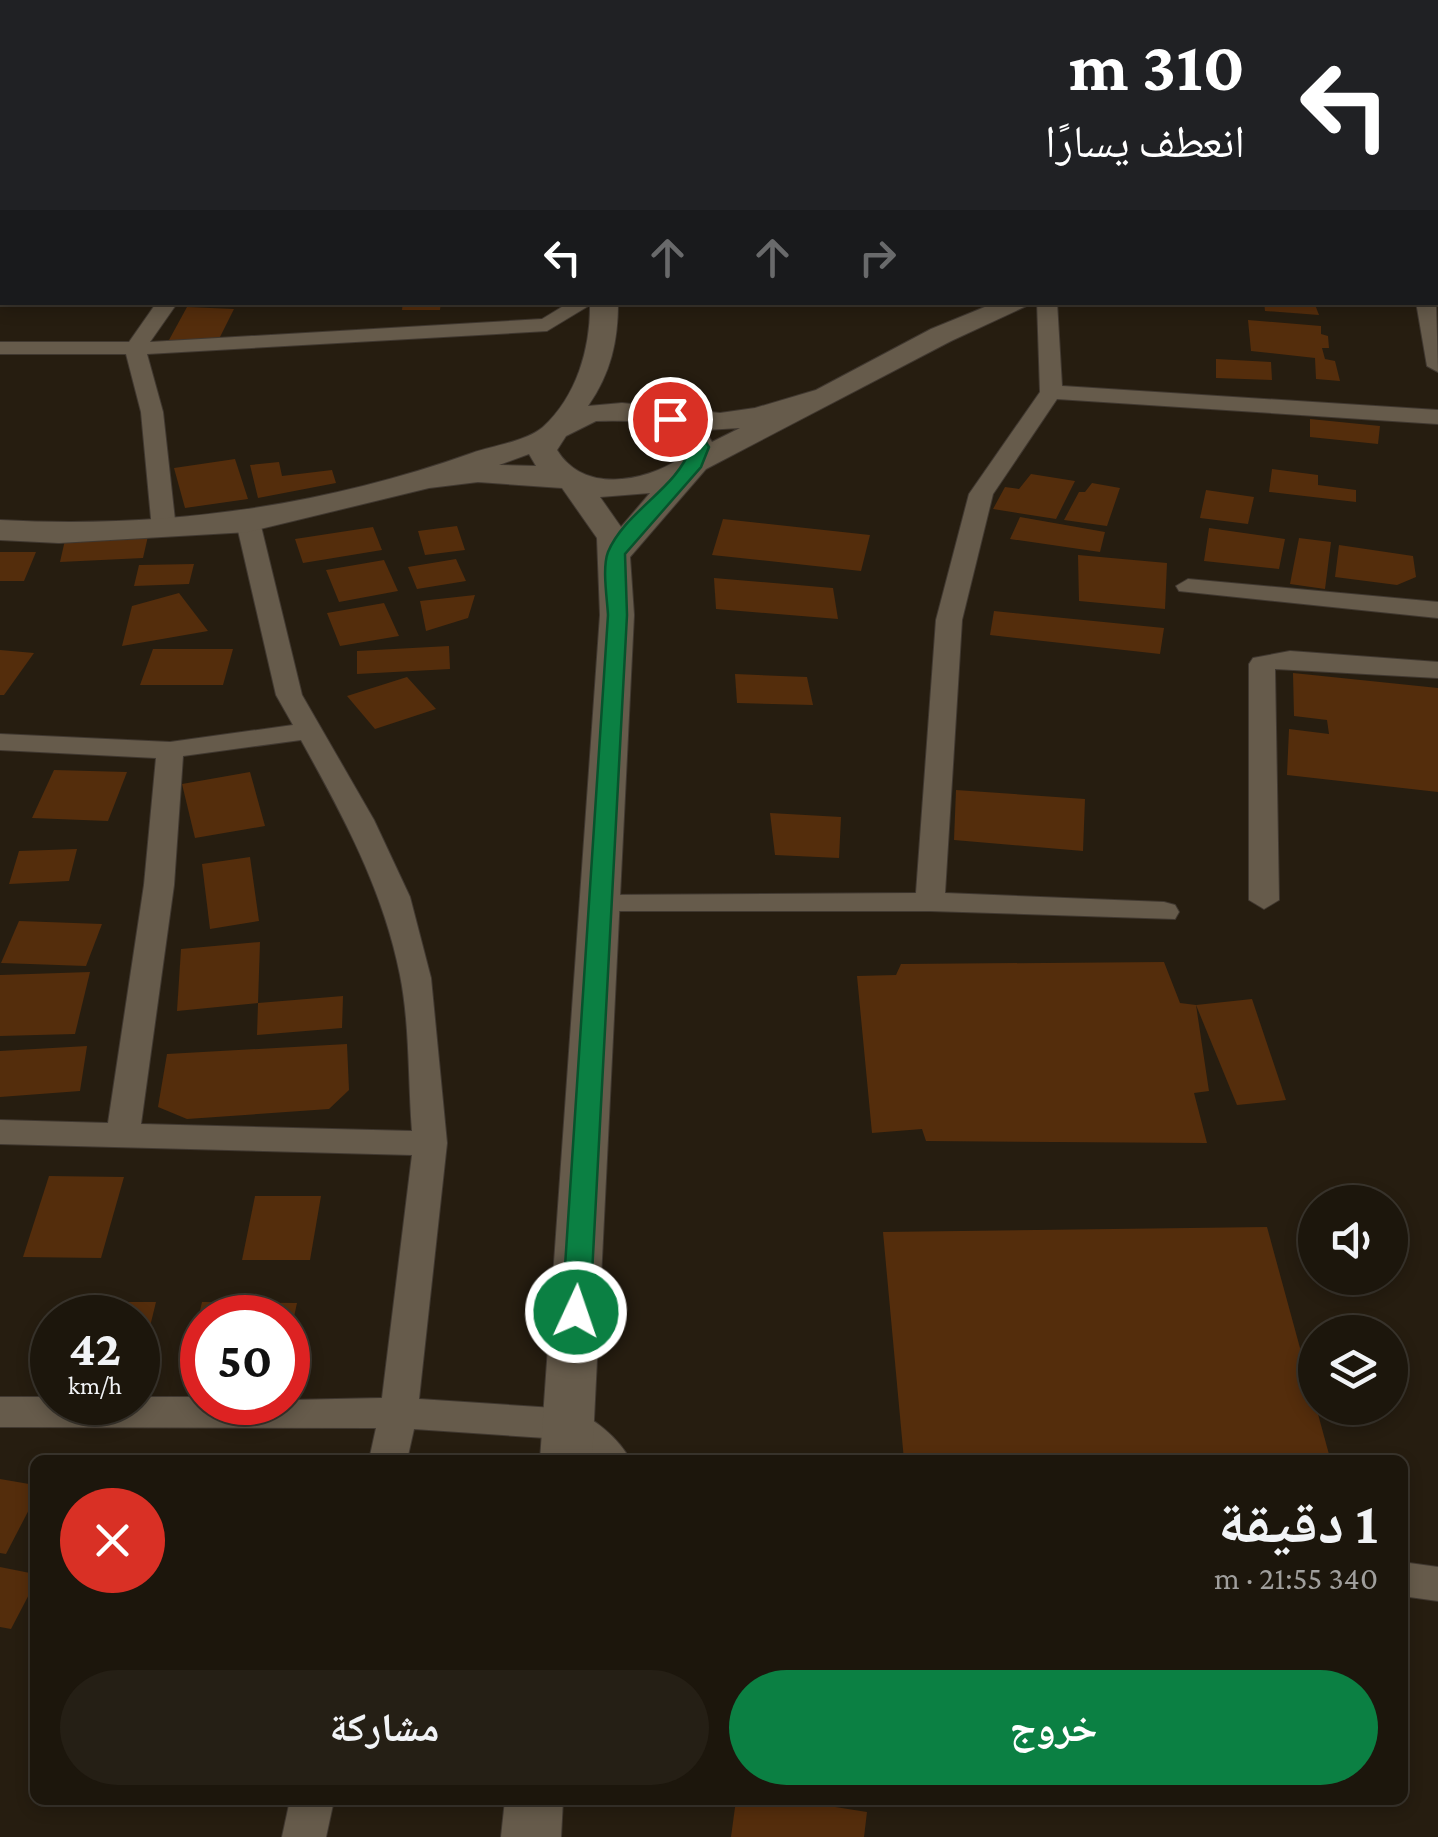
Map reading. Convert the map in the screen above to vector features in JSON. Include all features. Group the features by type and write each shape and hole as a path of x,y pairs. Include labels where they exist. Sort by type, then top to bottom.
{"main road":[{"path":"568,1442 617,615 616,554 613,538 567,478 547,464 542,450 600,362 606,339 604,305"},
{"path":"429,479 506,472 630,488 688,468 941,335 1015,305"},
{"path":"606,339 629,380 665,418 691,431 700,447 688,468 616,554"},
{"path":"0,530 59,534 248,522 429,479 617,412 722,422 826,396"},
{"path":"531,1837 534,1805"}],"street":[{"path":"135,348 166,305"},
{"path":"0,348 197,348 548,325 581,305"},
{"path":"930,902 949,620 981,494 1051,392 1047,305"},
{"path":"1427,305 1438,366"},
{"path":"135,348 152,412 164,529"},
{"path":"1051,392 1438,416"},
{"path":"248,522 290,695 360,820 396,897 416,978 430,1143 399,1412 389,1455"},
{"path":"1188,586 1438,610"},
{"path":"1264,900 1262,664 1290,659 1438,670"},
{"path":"0,742 170,750 308,731"},
{"path":"122,1138 160,885 170,750"},
{"path":"600,904 930,902 1164,912"},
{"path":"0,1132 430,1143"},
{"path":"0,1412 399,1412 568,1442 599,1455"},
{"path":"1408,1580 1438,1584"},
{"path":"304,1837 311,1805"}],"building":[{"path":"403,305 441,305 440,310 402,310"},
{"path":"1264,305 1315,305 1319,315 1265,311"},
{"path":"187,307 234,309 218,341 169,340"},
{"path":"1248,320 1321,326 1321,334 1328,336 1329,348 1322,348 1325,359 1335,361 1340,381 1316,379 1315,358 1251,351"},
{"path":"1216,359 1271,362 1272,380 1216,378"},
{"path":"1310,419 1380,426 1378,444 1310,437"},
{"path":"235,459 248,499 185,508 174,468"},
{"path":"279,462 282,476 332,470 336,483 258,498 250,465"},
{"path":"1272,469 1318,475 1318,485 1356,490 1356,502 1269,492"},
{"path":"1031,474 1075,481 1056,519 993,509 1005,487 1019,489"},
{"path":"1092,483 1120,488 1107,526 1064,520 1079,492 1085,492"},
{"path":"1206,490 1254,497 1248,524 1200,518"},
{"path":"1020,517 1105,532 1100,552 1010,539"},
{"path":"723,519 870,535 861,571 712,555"},
{"path":"457,526 465,550 425,555 418,531"},
{"path":"373,527 382,550 303,563 295,539"},
{"path":"1209,528 1285,539 1279,569 1204,561"},
{"path":"148,536 143,558 60,562 65,540"},
{"path":"1299,538 1331,542 1325,589 1290,584"},
{"path":"1339,545 1413,556 1416,577 1397,585 1335,577"},
{"path":"0,552 36,552 24,581 0,581"},
{"path":"1078,555 1167,563 1165,609 1079,601"},
{"path":"456,559 466,581 417,589 408,567"},
{"path":"384,560 398,591 339,602 326,570"},
{"path":"194,564 189,584 134,586 139,565"},
{"path":"714,578 833,588 838,619 716,609"},
{"path":"179,593 208,631 122,646 132,606"},
{"path":"475,595 468,618 426,631 420,601"},
{"path":"384,603 399,636 340,646 327,613"},
{"path":"994,611 1164,628 1160,654 990,635"},
{"path":"449,646 450,669 357,674 357,651"},
{"path":"153,649 233,649 223,685 140,685"},
{"path":"0,650 34,653 4,695 0,695"},
{"path":"1293,673 1438,688 1438,792 1287,775 1289,729 1329,734 1327,720 1294,716"},
{"path":"735,674 807,677 813,705 737,703"},
{"path":"407,677 436,709 375,729 347,696"},
{"path":"54,770 127,772 108,821 32,818"},
{"path":"250,772 265,826 195,838 182,784"},
{"path":"956,790 1085,799 1083,851 954,840"},
{"path":"770,813 841,817 839,858 775,855"},
{"path":"77,849 69,881 9,884 19,851"},
{"path":"250,857 259,921 210,929 202,864"},
{"path":"19,921 102,924 86,966 1,963"},
{"path":"260,942 258,1003 177,1011 181,949"},
{"path":"1164,962 1180,1003 1196,1005 1209,1091 1194,1093 1207,1143 926,1141 922,1129 872,1133 857,976 896,975 901,964"},
{"path":"90,972 75,1034 0,1036 0,975"},
{"path":"343,996 342,1028 257,1035 258,1003"},
{"path":"1252,999 1286,1100 1237,1105 1196,1005"},
{"path":"347,1044 349,1090 329,1109 187,1119 158,1107 167,1054"},
{"path":"87,1046 80,1091 0,1097 0,1051"},
{"path":"49,1176 124,1177 101,1258 23,1257"},
{"path":"255,1196 321,1196 310,1260 242,1260"},
{"path":"1267,1227 1298,1341 1298,1425 1321,1425 1329,1455 904,1455 883,1232"},
{"path":"0,1479 30,1484 30,1508 6,1554 0,1553"},
{"path":"0,1567 30,1573 30,1593 11,1629 0,1627"},
{"path":"735,1805 823,1805 867,1812 864,1837 731,1837"}],"route":[{"path":"576,1312 617,615 616,554 632,530 695,463 700,447 691,431 670,419"}]}
